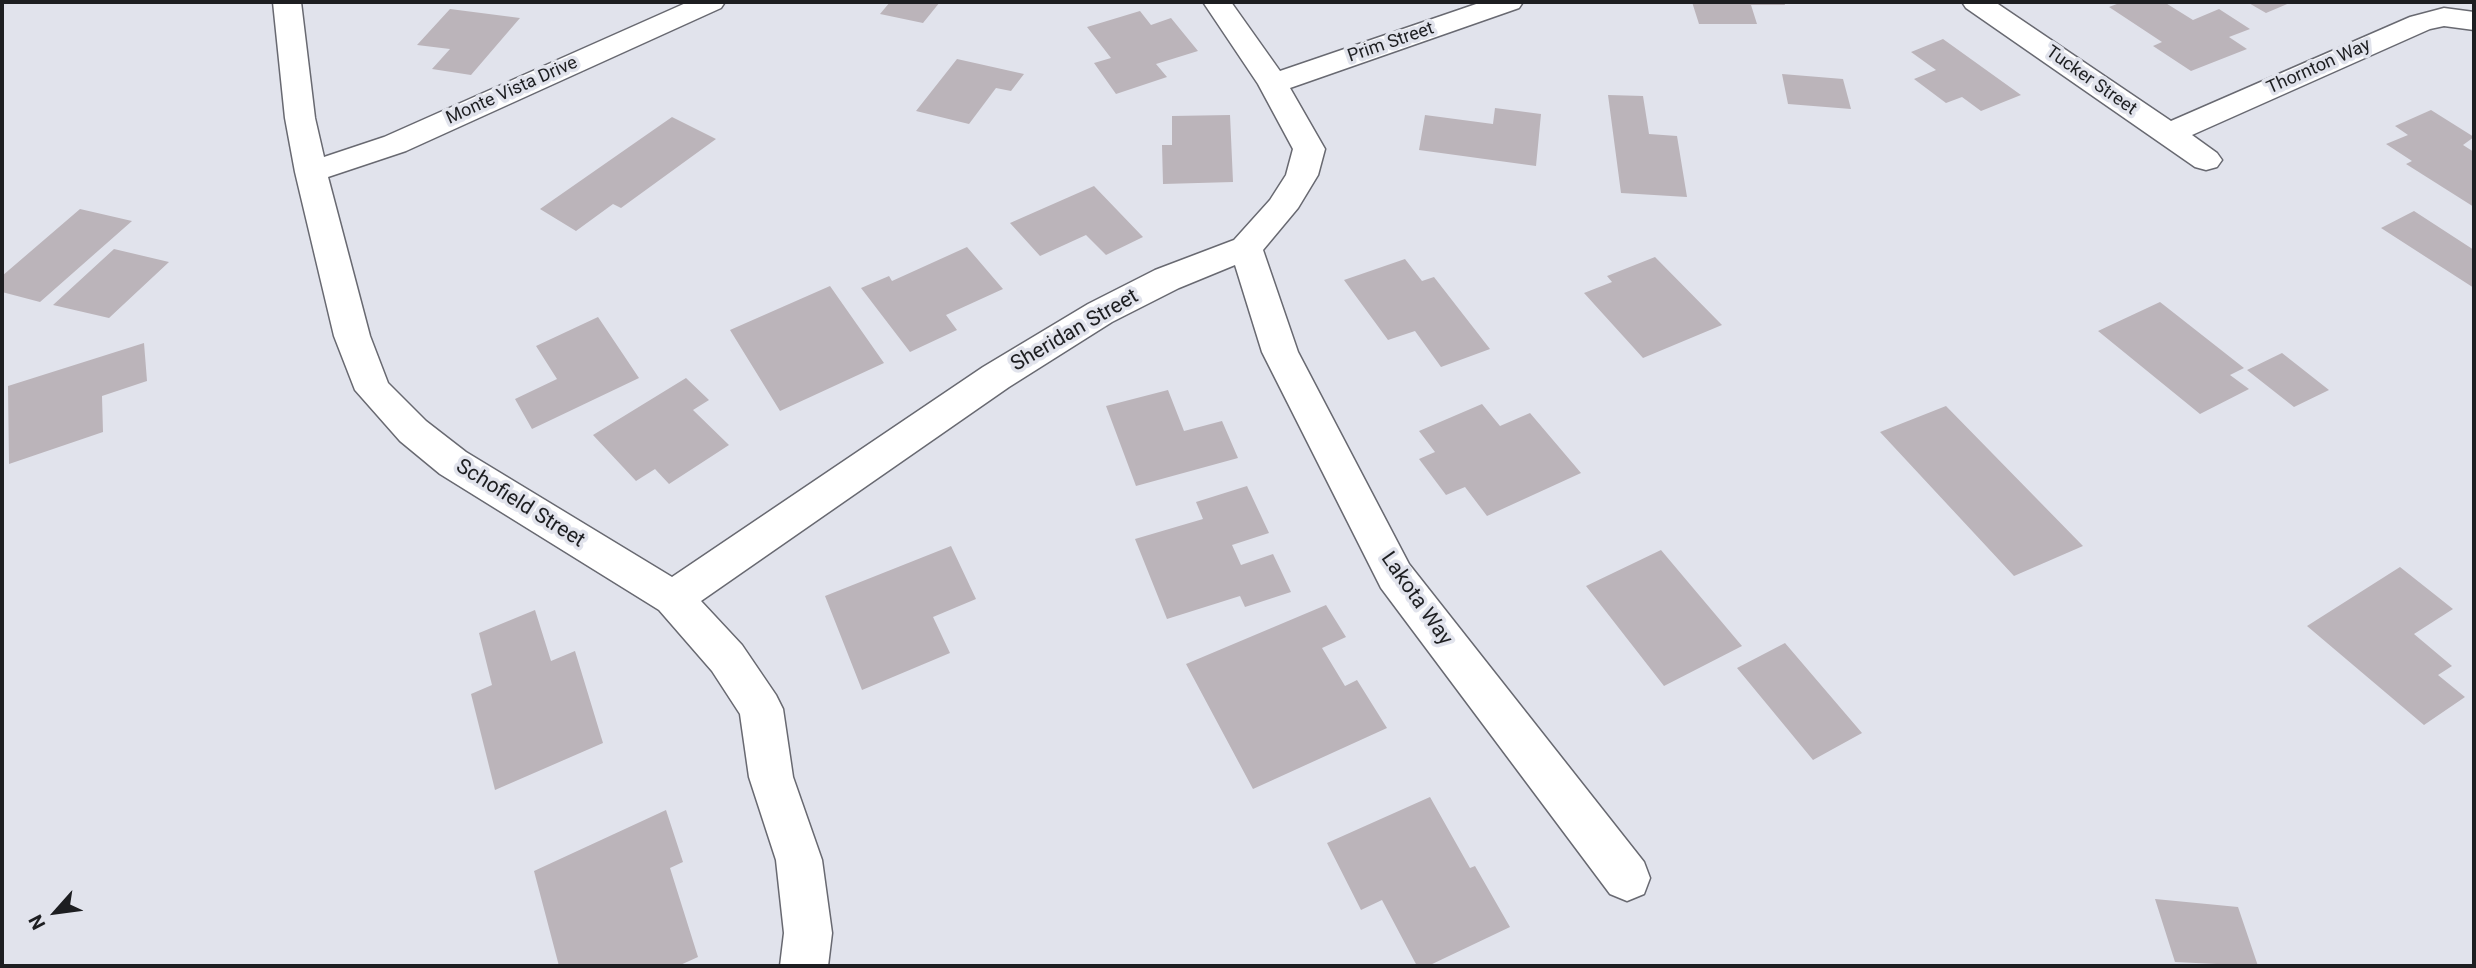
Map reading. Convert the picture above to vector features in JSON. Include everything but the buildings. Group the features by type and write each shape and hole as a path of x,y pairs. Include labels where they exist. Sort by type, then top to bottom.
{"street":[{"name":"Schofield Street","path":"287,2 300,118 311,172 352,336 373,390 413,431 453,463 673,598 727,658 761,709 771,777 799,860 808,933 804,966"},
{"name":"Monte Vista Drive","path":"311,172 395,144 711,2"},
{"name":"Sheridan Street","path":"673,598 996,377 1088,320 1167,279 1246,248 1282,208 1302,175 1309,149 1273,84 1217,2"},
{"name":"Prim Street","path":"1273,84 1509,2"},
{"name":"Tucker Street","path":"1976,2 2206,160"},
{"name":"Thornton Way","path":"2168,134 2420,23 2444,18 2474,21"},
{"name":"Lakota Way","path":"1246,248 1280,352 1395,576 1628,878"}]}
